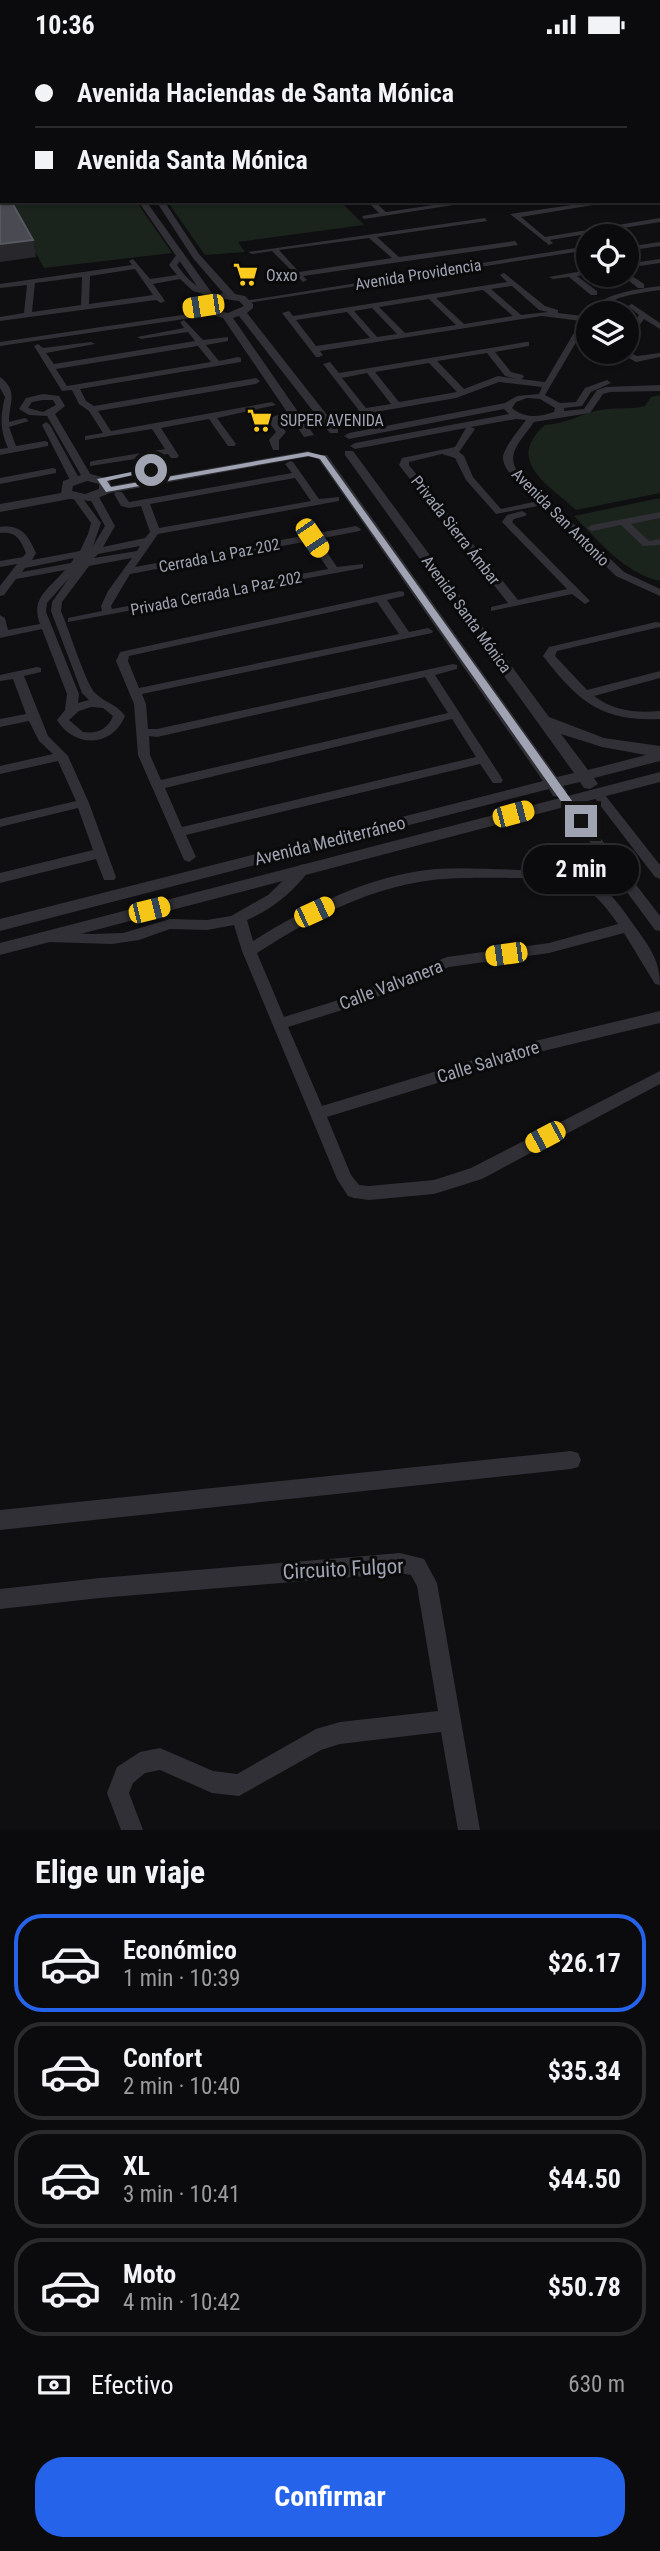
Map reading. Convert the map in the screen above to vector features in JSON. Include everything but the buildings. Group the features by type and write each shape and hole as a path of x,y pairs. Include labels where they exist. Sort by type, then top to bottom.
{"street":[{"path":"143,203 208,303"},
{"path":"161,203 196,256 231,296 247,307 334,431 351,445 516,416 531,420 547,419 558,410 583,399 588,390 606,383 660,379"},
{"path":"372,203 385,214"},
{"path":"422,203 428,208"},
{"path":"364,217 462,203"},
{"path":"555,248 512,213 601,203 611,210"},
{"path":"622,217 631,224"},
{"path":"252,252 485,220"},
{"path":"638,224 656,224"},
{"path":"544,239 576,234"},
{"path":"370,235 398,260"},
{"path":"639,241 660,238"},
{"path":"298,274 515,243"},
{"path":"639,247 660,244"},
{"path":"274,249 306,284"},
{"name":"Avenida Providencia","path":"247,307 576,251"},
{"path":"180,256 173,265 189,287 226,316 292,413 304,439 300,448 308,454"},
{"name":"Avenida Providencia","path":"436,274 576,256"},
{"path":"425,257 436,274"},
{"path":"414,258 436,274"},
{"path":"639,264 660,261"},
{"path":"0,286 86,275 135,264 160,299 0,319"},
{"path":"553,277 576,273"},
{"path":"570,274 594,293"},
{"path":"85,307 86,275"},
{"path":"147,280 180,275"},
{"path":"504,275 542,308 576,314"},
{"path":"28,315 31,282"},
{"path":"514,283 288,316 361,409 369,411 463,393 498,379 548,383"},
{"path":"485,288 519,317"},
{"path":"608,301 660,288"},
{"path":"0,344 208,303 231,296"},
{"path":"430,296 462,326"},
{"path":"0,336 208,303"},
{"path":"373,305 403,335"},
{"path":"226,316 247,307"},
{"path":"348,309 375,339"},
{"path":"639,311 660,327"},
{"path":"520,353 542,314"},
{"path":"314,349 542,314 576,315"},
{"path":"639,320 643,314"},
{"path":"151,351 138,333 187,325 217,363"},
{"path":"336,376 489,350 531,336"},
{"path":"541,397 576,336"},
{"path":"51,367 225,339"},
{"path":"100,359 89,340 40,348 62,388 78,395 92,409 108,434"},
{"path":"489,350 510,375 548,383"},
{"path":"639,358 660,355"},
{"path":"1,422 46,413 59,402 78,395 238,360"},
{"path":"431,360 463,393"},
{"path":"498,379 513,362"},
{"path":"370,371 397,406"},
{"path":"0,380 4,398 1,422 13,449"},
{"path":"88,438 211,416 242,397 256,381"},
{"path":"646,382 657,389"},
{"path":"0,498 75,487 100,489 308,454 336,457 351,445 508,405 516,399 541,397 558,410 587,411 600,392 609,389 657,389"},
{"path":"25,416 23,405 29,400 43,397 59,402"},
{"path":"92,409 242,397 272,405"},
{"path":"583,399 595,401"},
{"path":"508,405 508,409 516,416"},
{"path":"46,413 75,487 96,523 85,557 57,602 55,611 88,693 119,716 116,726"},
{"path":"276,447 274,440 281,432 271,419 292,413"},
{"path":"211,416 231,444"},
{"name":"Avenida San Antonio","path":"531,420 508,453 507,461 548,505 620,574 660,593"},
{"path":"93,464 172,453 155,426"},
{"path":"451,452 458,449 470,429"},
{"path":"0,508 75,487 100,489 334,431"},
{"path":"0,452 46,444"},
{"name":"Avenida Santa Mónica","path":"351,445 456,598 597,793"},
{"path":"451,452 459,456 469,478 496,511 503,513 548,505"},
{"name":"Privada Sierra Ámbar","path":"451,452 411,457 404,460 404,465 515,604"},
{"name":"Avenida Santa Mónica","path":"323,457 565,800"},
{"path":"290,464 317,503"},
{"path":"234,473 242,484"},
{"path":"0,481 48,475"},
{"path":"119,494 126,505 297,475"},
{"path":"178,483 185,495"},
{"path":"100,489 110,526 96,550 73,565 41,603 40,613 73,694 67,720 74,734 92,737 116,726 142,726 157,733 453,667"},
{"name":"Cerrada La Paz 202","path":"96,550 336,499"},
{"name":"Cerrada La Paz 202","path":"108,613 108,600 151,537 144,502"},
{"path":"548,505 510,517 507,522 585,601"},
{"path":"592,527 660,515"},
{"path":"623,521 647,544 660,542"},
{"path":"0,593 16,576 31,553 21,531 1,526"},
{"name":"Cerrada La Paz 202","path":"126,572 356,529"},
{"path":"312,538 334,570"},
{"name":"Cerrada La Paz 202","path":"0,564 140,553"},
{"path":"16,576 73,565"},
{"name":"Privada Cerrada La Paz 202","path":"72,620 359,566"},
{"name":"Privada Sierra Ámbar","path":"495,609 575,590"},
{"path":"189,857 144,755 138,698 122,661 124,654 400,594"},
{"path":"380,598 407,636"},
{"path":"428,604 456,598"},
{"path":"0,618 2,634 38,627"},
{"path":"656,625 549,652 549,656 583,695 597,705 631,716 660,715"},
{"path":"0,723 38,727 67,720 78,706 106,705 428,631"},
{"path":"0,678 37,670"},
{"path":"428,673 497,780"},
{"path":"17,674 38,727 62,756 83,803 109,877"},
{"path":"583,695 660,674"},
{"path":"159,785 455,715"},
{"path":"542,719 601,744 660,751"},
{"path":"0,770 62,756"},
{"name":"Avenida Mediterráneo","path":"0,925 660,756"},
{"path":"179,832 484,759"},
{"name":"Avenida Mediterráneo","path":"0,949 660,777"},
{"path":"597,793 660,874"},
{"path":"565,800 660,926"},
{"path":"0,823 83,803"},
{"path":"0,878 100,853"},
{"name":"Avenida Mediterráneo","path":"46,937 90,941 122,939 175,923 210,925 239,917 268,903 285,890 303,869"},
{"path":"249,951 314,912 360,891 400,880 433,874 468,873 566,878 587,884 604,899 627,927 660,980"},
{"path":"239,917 249,951 317,1114 345,1179 354,1191 369,1193 434,1187 476,1174 660,1077"},
{"name":"Calle Valvanera","path":"280,1024 350,1002 447,962 549,948 627,927"},
{"name":"Calle Salvatore","path":"317,1114 535,1047 660,1017"},
{"path":"0,1520 570,1460"},
{"name":"Circuito Fulgor","path":"0,1599 400,1563 417,1566 427,1583 469,1830"},
{"path":"132,1830 118,1793 125,1775 140,1763 160,1759 212,1782 239,1785 316,1740 340,1733 452,1720"}],"shaded area":[{"path":"8,203 137,203 172,253 44,268"},
{"path":"168,203 342,203 364,225 238,242 245,252 205,255"},
{"path":"660,395 660,493 576,510 535,472 529,450 533,438 545,425 599,410 645,406 651,397"},
{"path":"660,498 660,581 624,564 574,516"}],"place":[{"name":"Oxxo","path":"246,275"},
{"name":"SUPER AVENIDA","path":"260,420"}],"route":[{"path":"151,470 101,479 106,482 106,490 308,454 323,457 581,821"}]}
